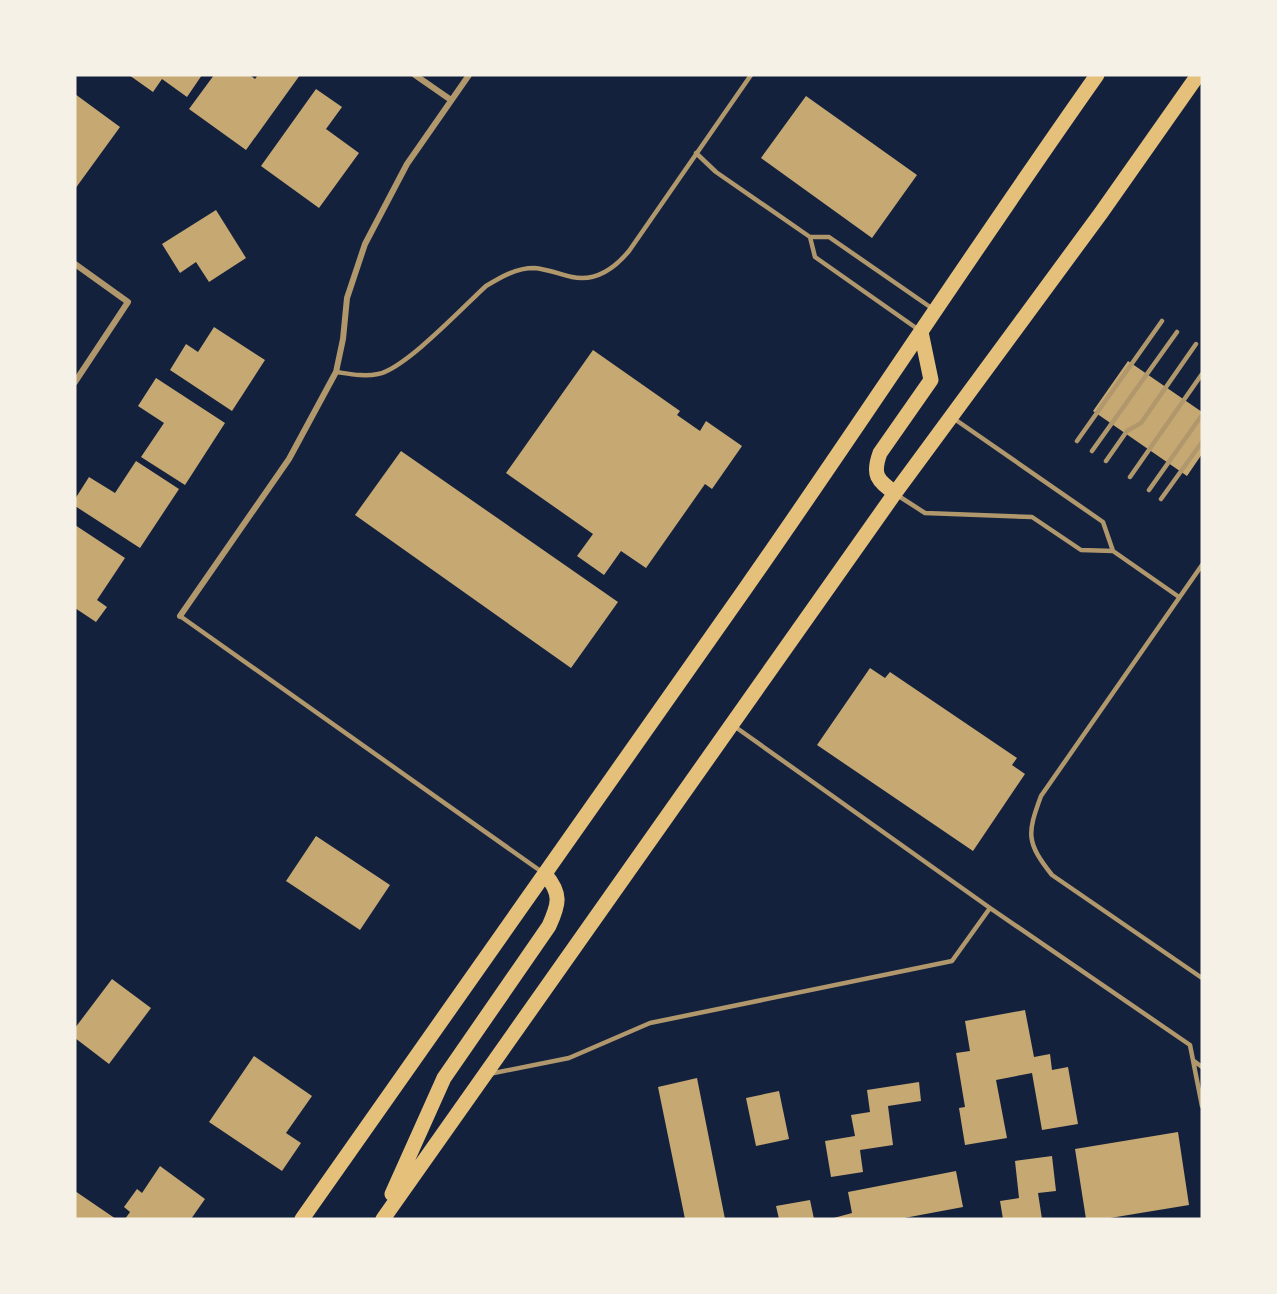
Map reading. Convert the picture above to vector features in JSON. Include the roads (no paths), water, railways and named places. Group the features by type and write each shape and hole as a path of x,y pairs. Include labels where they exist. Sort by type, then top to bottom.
{"main road":[{"path":"302,1219 752,580 1022,181 1097,75"},
{"path":"382,1219 895,493 1101,213 1198,75"},
{"path":"895,493 881,483 876,473 877,461 880,453 932,380 921,332"},
{"path":"382,1219 444,1078 549,926 556,912 558,898 545,874"}],"street":[{"path":"415,75 451,100"},
{"path":"180,616 289,459 336,372 343,339 347,298 365,244 406,164 470,75"},
{"path":"75,264 128,302 75,382"}],"lane":[{"path":"336,372 360,375 379,374 398,366 486,286 517,270 534,268 573,277 592,278 611,268 629,251 751,75"},
{"path":"696,153 716,172 810,237 829,237 935,310"},
{"path":"810,237 815,257 921,332"},
{"path":"1077,441 1162,321"},
{"path":"1092,451 1177,332"},
{"path":"1106,461 1127,431 1141,423 1196,345"},
{"path":"1130,477 1202,374"},
{"path":"1149,490 1202,415"},
{"path":"951,417 1103,522 1113,551"},
{"path":"1161,499 1202,442"},
{"path":"895,493 925,513 1032,517 1081,550 1113,551 1179,597"},
{"path":"1202,565 1041,796 1030,826 1035,853 1052,875 1202,978"},
{"path":"180,616 545,874"},
{"path":"732,724 990,908 1190,1045 1202,1106"},
{"path":"485,1074 569,1058 650,1023 952,961 990,908"},
{"path":"1194,1061 1202,1067"}]}
